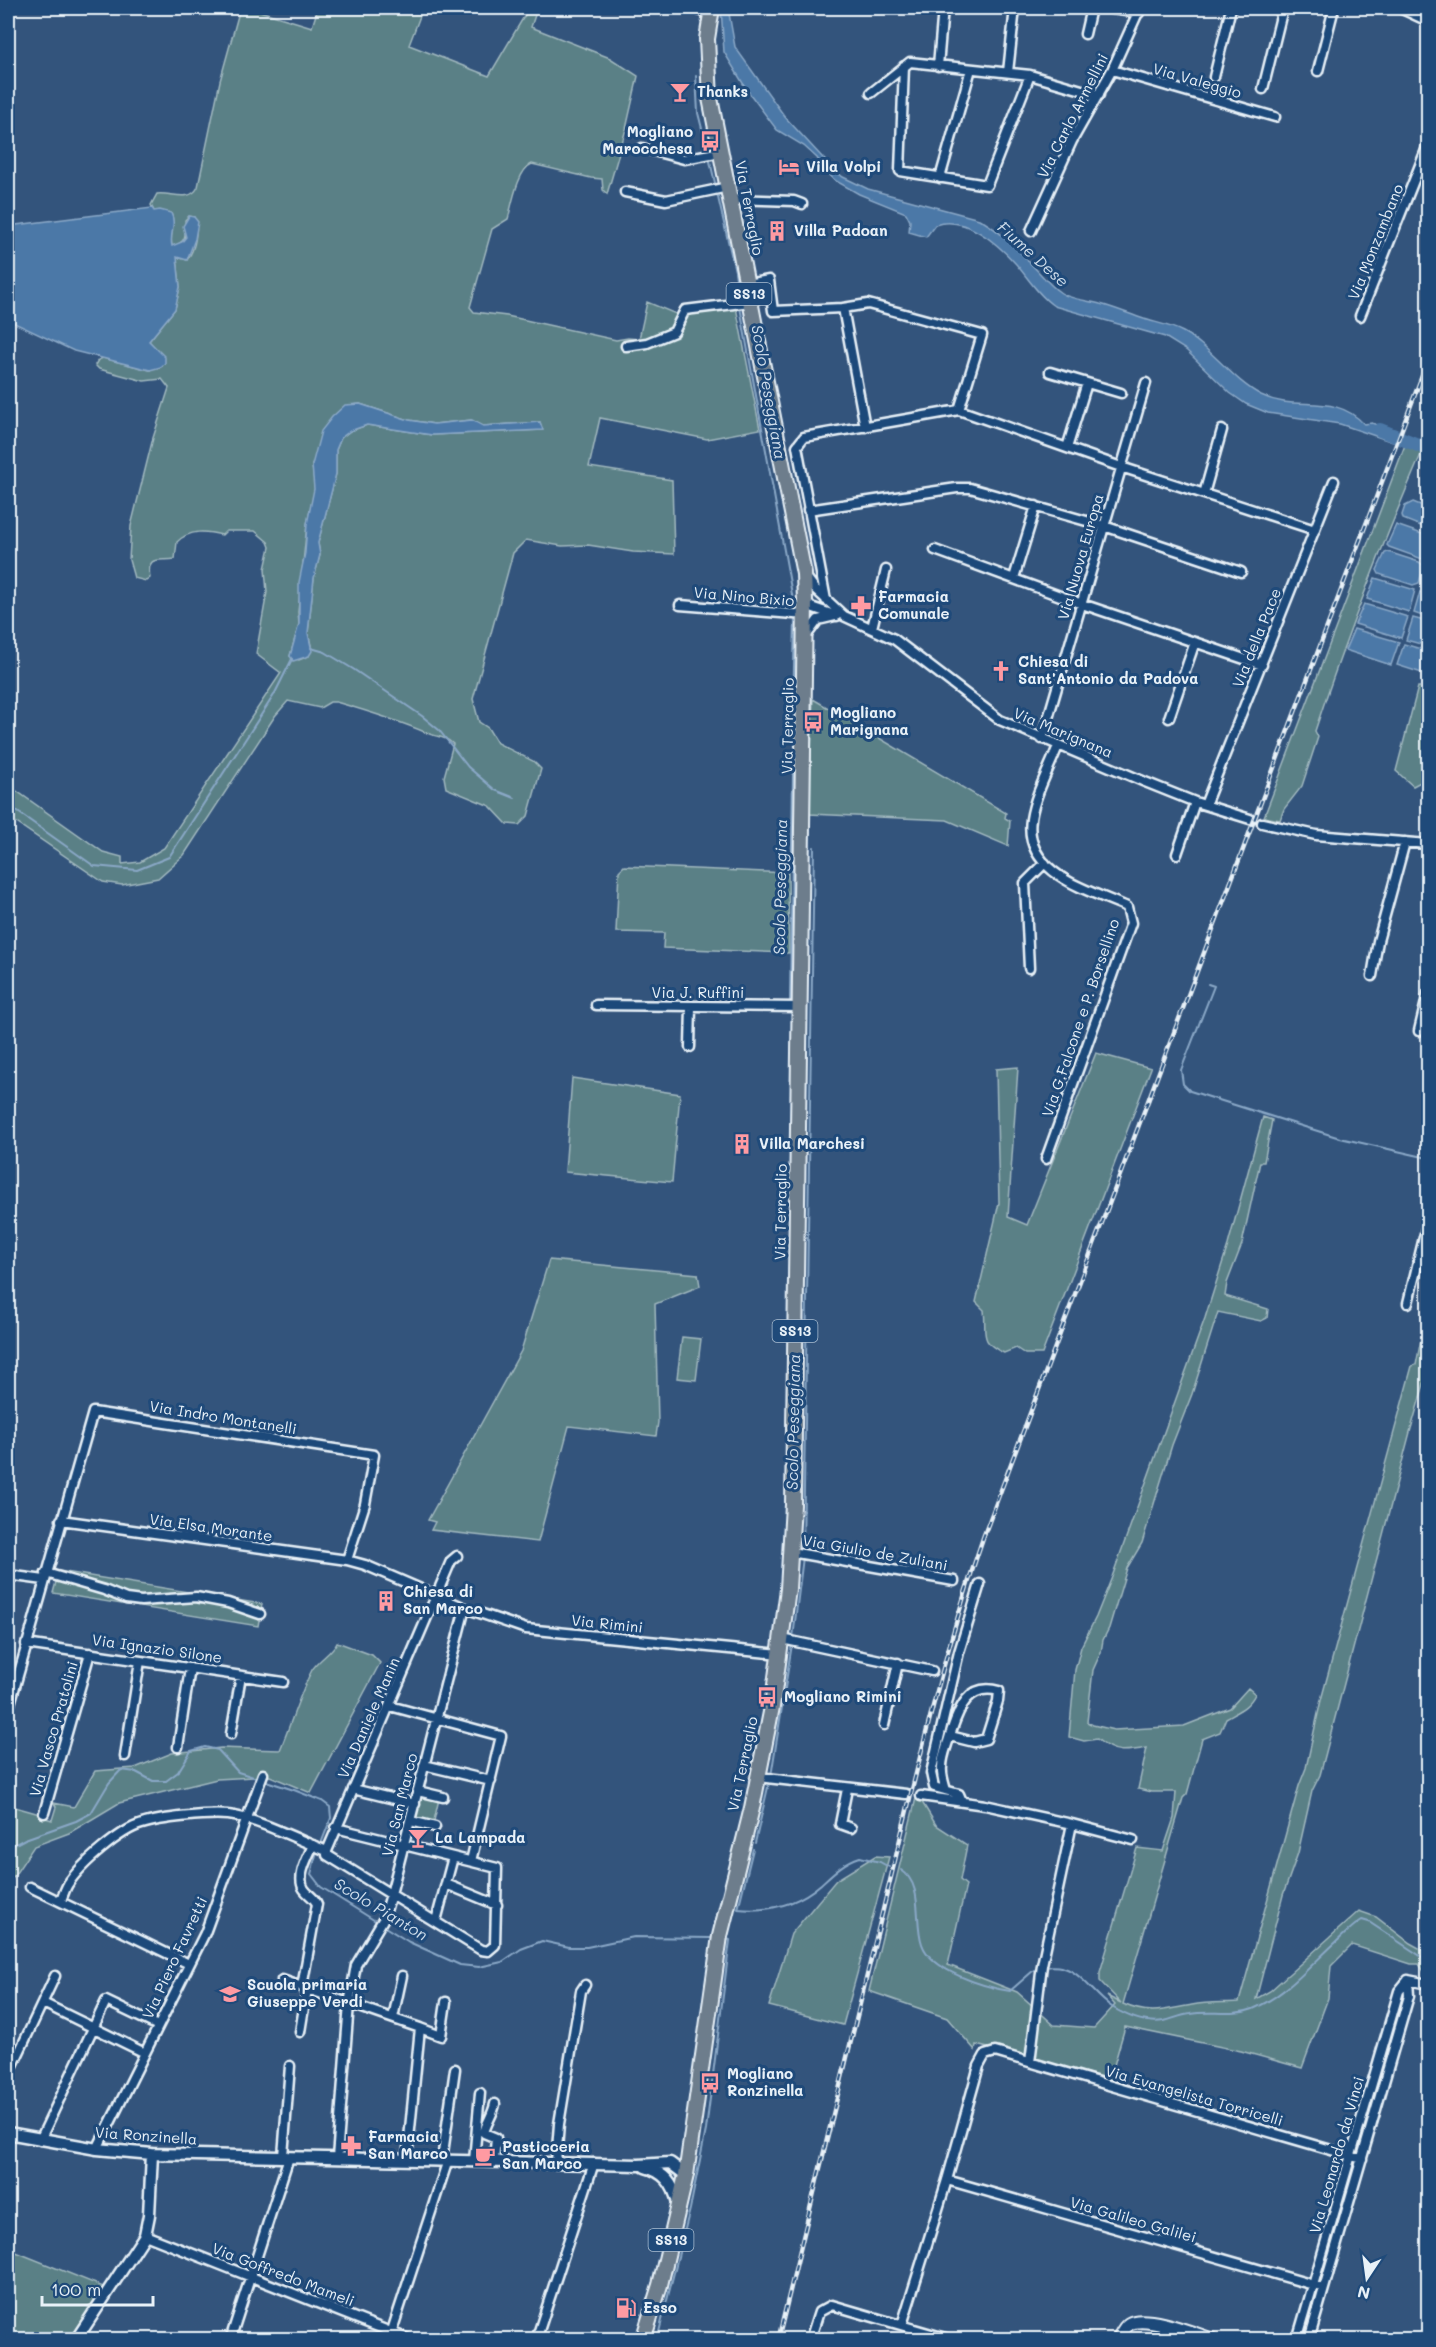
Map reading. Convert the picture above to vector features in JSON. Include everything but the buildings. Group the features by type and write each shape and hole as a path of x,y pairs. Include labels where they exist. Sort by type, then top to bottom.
{"main road":[{"name":"Via Terraglio","path":"643,2340 680,2209 720,1936 762,1778 780,1654 785,1639 798,1553 800,1006 806,636 800,612 804,574 743,302 751,283 712,154 706,9"},
{"path":"1118,2340 1129,2324 1138,2321 1158,2323 1213,2340"}],"street":[{"path":"938,66 944,8"},
{"path":"1008,72 1015,8"},
{"name":"Via Carlo Armellini","path":"1085,34 1091,8"},
{"name":"Via Carlo Armellini","path":"1031,231 1072,141 1112,70 1140,10 1106,8"},
{"path":"1214,78 1232,8"},
{"path":"1263,89 1283,8"},
{"path":"1318,71 1334,8"},
{"path":"1400,8 1413,10 1428,21"},
{"path":"871,93 910,62 1030,75 1099,94"},
{"path":"904,66 900,171 987,185 1030,75"},
{"path":"940,178 971,69"},
{"name":"Via Valeggio","path":"1112,70 1275,117"},
{"name":"Via Monzambano","path":"1360,316 1428,145"},
{"path":"642,148 684,159 712,154"},
{"path":"625,192 666,200 723,191 802,204"},
{"path":"751,283 769,280 773,311 843,308 868,304 982,334 959,410"},
{"path":"626,346 647,343 674,332 685,310 743,302"},
{"path":"843,308 865,427"},
{"path":"1050,372 1121,393"},
{"path":"1067,448 1087,383"},
{"name":"Via Nuova Europa","path":"1042,740 1146,383"},
{"path":"800,612 813,597 826,600 797,446 804,436 959,410 1121,467 1315,530"},
{"path":"1204,494 1222,430"},
{"name":"Via della Pace","path":"1207,801 1334,482"},
{"path":"808,510 957,488 985,491 1104,526 1241,572"},
{"path":"1014,578 1036,506"},
{"path":"935,550 1262,664"},
{"path":"872,628 886,570"},
{"name":"Via Marignana","path":"804,574 840,616"},
{"name":"Via Nino Bixio","path":"680,605 800,612"},
{"name":"Via Marignana","path":"800,612 811,606 872,628 894,639 1000,720 1042,740 1195,802 1207,801 1250,819"},
{"path":"806,636 818,620 840,616"},
{"path":"1169,718 1195,642"},
{"name":"Via G.Falcone e P. Borsellino","path":"1046,1159 1131,923 1127,907 1077,886 1049,869 1035,848 1030,832 1031,817 1058,746"},
{"path":"1177,854 1195,802"},
{"path":"1262,823 1316,835 1428,844"},
{"path":"1372,976 1378,941 1405,842"},
{"path":"1029,968 1025,882 1045,863"},
{"path":"1419,1031 1428,993"},
{"name":"Via J. Ruffini","path":"596,1005 800,1006"},
{"path":"690,1047 691,1007"},
{"path":"1408,1303 1428,1221"},
{"name":"Via Indro Montanelli","path":"62,1520 93,1412 374,1455 365,1504 346,1560"},
{"path":"8,1711 62,1520"},
{"name":"Via Elsa Morante","path":"62,1520 357,1563"},
{"name":"Via Giulio de Zuliani","path":"798,1553 954,1581"},
{"path":"436,1596 451,1561 457,1556"},
{"name":"Via Rimini","path":"357,1563 465,1608 526,1629 780,1654"},
{"path":"8,1575 45,1577 104,1590 141,1602 196,1596 228,1603 260,1614"},
{"path":"962,1801 959,1794 934,1787 931,1773 959,1652 980,1584"},
{"name":"Via Daniele Manin","path":"320,1848 336,1828 436,1596"},
{"name":"Via San Marco","path":"337,2157 349,2004 356,1965 384,1918 405,1846 465,1608"},
{"path":"785,1639 932,1671"},
{"name":"Via Ignazio Silone","path":"26,1644 284,1682"},
{"name":"Via Vasco Pratolini","path":"44,1813 90,1653"},
{"path":"125,1756 140,1660"},
{"path":"884,1725 898,1663"},
{"path":"178,1747 190,1668"},
{"path":"231,1734 241,1676"},
{"path":"946,1790 941,1769 943,1754 960,1707 967,1698 975,1693 993,1689 999,1691 986,1739 974,1742 950,1736"},
{"path":"390,1706 501,1736 471,1861"},
{"path":"424,1765 490,1781"},
{"name":"Via Piero Favretti","path":"97,2149 205,1933 263,1774"},
{"path":"762,1778 906,1794"},
{"path":"847,1788 840,1824 851,1828"},
{"path":"353,1789 415,1804"},
{"path":"418,1791 442,1797"},
{"path":"921,1796 962,1801 1072,1824 1133,1840"},
{"path":"61,1901 68,1884 81,1868 120,1836 141,1824 228,1815 320,1848 327,1855 481,1950 488,1951 495,1945 497,1868 336,1828"},
{"path":"411,1821 435,1827"},
{"path":"1030,2062 1042,1967 1072,1824"},
{"path":"300,2032 304,1988 317,1904 302,1886 300,1879 320,1848"},
{"path":"436,1921 453,1857"},
{"path":"446,1884 497,1905"},
{"path":"30,1887 189,1964"},
{"path":"8,2076 55,1976"},
{"path":"393,2019 402,1976"},
{"path":"282,1980 441,2036 446,2002"},
{"path":"1309,2340 1409,1996 1408,1980 1428,1984"},
{"name":"Via Leonardo da Vinci","path":"1297,2340 1399,1991 1408,1980"},
{"path":"556,2162 562,2102 585,1985"},
{"path":"40,2140 106,2001 158,2026"},
{"path":"43,2003 145,2053"},
{"path":"407,2159 420,2028"},
{"name":"Via Evangelista Torricelli","path":"947,2180 979,2066 985,2055 995,2052 1362,2159"},
{"path":"230,2340 286,2156 290,2066"},
{"path":"391,2336 445,2160 455,2069"},
{"path":"474,2161 480,2093"},
{"path":"494,2161 496,2138 484,2133 493,2115 495,2104"},
{"name":"Via Ronzinella","path":"8,2133 97,2149 152,2154 639,2165 670,2163"},
{"path":"670,2163 678,2160 684,2154 692,2139"},
{"path":"76,2340 145,2235 149,2215 152,2154"},
{"path":"536,2340 594,2163"},
{"path":"670,2163 686,2175"},
{"name":"Via Ronzinella","path":"639,2165 656,2170 667,2178"},
{"path":"680,2209 675,2192 667,2178 686,2175"},
{"path":"902,2325 947,2180"},
{"name":"Via Galileo Galilei","path":"947,2180 1324,2288"},
{"name":"Via Goffredo Mameli","path":"145,2235 391,2336 411,2340"},
{"path":"810,2340 819,2312 832,2305 952,2340"}],"green space":[{"path":"243,8 250,8 312,27 318,8 423,8 409,45 489,76 529,8 536,12 531,27 610,58 638,76 626,129 607,194 603,190 602,179 532,164 527,167 516,188 508,219 492,229 470,307 474,312 507,316 616,340 639,339 647,302 683,317 734,297 760,429 707,439 600,418 589,467 672,480 674,554 633,552 588,545 562,546 526,540 513,553 473,699 479,722 488,728 497,743 533,761 541,769 528,816 519,825 507,824 490,806 446,788 444,777 453,744 447,739 336,702 330,702 320,708 288,701 275,716 184,855 158,878 122,885 103,882 8,817 8,785 103,852 122,857 122,864 140,862 164,848 281,673 256,654 267,592 265,569 270,547 268,542 255,531 226,531 222,535 204,532 187,535 177,542 175,559 152,562 149,570 150,578 146,581 134,578 129,560 131,526 153,438 169,388 162,379 144,381 99,369 95,365 103,358 150,370 157,350 149,341 175,309 180,287 177,257 187,260 192,250 196,234 194,217 189,216 185,220 186,230 183,240 172,246 171,213 154,211 151,205 157,194 185,196 195,192 198,187 220,81 239,12","holes":["360,404 409,420 434,424 471,420 483,426 540,422 542,430 432,435 367,425 350,431 341,438 336,450 336,474 318,543 320,555 314,578 308,633 311,645 309,656 299,660 290,656 299,624 298,612 307,524 315,489 312,465 353,405"]},
{"path":"1405,445 1422,452 1339,660 1315,731 1318,737 1302,786 1284,809 1280,820 1264,817"},
{"path":"1418,687 1428,687 1428,778 1413,786 1396,771"},
{"path":"813,699 1006,813 1005,818 1010,821 1008,846 947,820 809,814"},
{"path":"624,866 788,873 789,953 663,948 664,933 616,932 619,871"},
{"path":"1096,1053 1151,1068 1042,1354 1025,1354 1016,1348 1004,1353 990,1345 987,1340 984,1310 976,1302 999,1203 996,1069 1018,1067 1008,1217 1027,1225"},
{"path":"572,1078 680,1094 672,1182 565,1172"},
{"path":"1263,1117 1272,1120 1264,1162 1260,1162 1242,1244 1227,1283 1225,1296 1268,1309 1267,1318 1261,1321 1218,1312 1192,1394 1172,1445 1142,1543 1127,1568 1101,1652 1093,1670 1087,1722 1114,1730 1184,1726 1230,1708 1248,1688 1255,1694 1239,1711 1226,1718 1220,1732 1202,1739 1123,2004 1141,2010 1157,2011 1203,2003 1239,2002 1306,1768 1321,1700 1412,1366 1416,1365 1428,1304 1428,1370 1320,1775 1312,1791 1298,1853 1283,1895 1256,1999 1270,1991 1359,1911 1376,1917 1410,1943 1428,1953 1428,1977 1419,1964 1411,1964 1352,1945 1331,1966 1328,1998 1302,2068 1241,2051 1125,2027 1110,2079 976,2045 975,2050 947,2018 869,1991 917,1794 936,1825 967,1845 960,1880 966,1885 948,1965 1017,1992 1054,2025 1094,2028 1115,2005 1107,1996 1121,2003 1100,1981 1100,1972 1137,1848 1163,1851 1174,1818 1176,1792 1151,1792 1138,1789 1147,1748 1120,1751 1097,1739 1084,1741 1069,1737 1075,1670 1081,1647 1112,1577 1205,1318 1228,1245"},
{"path":"549,1260 698,1274 700,1286 655,1304 658,1422 656,1436 569,1426 538,1542 431,1530 435,1522 428,1520 521,1351"},
{"path":"682,1337 701,1339 696,1380 677,1378"},
{"path":"59,1571 262,1604 258,1626 53,1593"},
{"path":"337,1642 372,1655 380,1663 311,1793 270,1776 217,1779 119,1803 69,1833 34,1846 8,1885 8,1805 52,1820 56,1807 54,1803 74,1807 95,1771 135,1768 172,1753 221,1748 280,1750 312,1670"},
{"path":"420,1794 439,1799 433,1825 414,1820"},
{"path":"875,1856 889,1857 843,2025 769,2006 791,1934 836,1880"},
{"path":"16,2252 106,2288 73,2339 8,2340 8,2264"}],"water":[{"path":"721,8 728,8 735,47 785,117 843,177 868,189 979,219 1007,239 1049,283 1065,295 1178,330 1203,346 1240,381 1261,395 1274,400 1340,408 1364,424 1372,423 1396,432 1393,442 1340,424 1268,413 1246,404 1230,393 1186,350 1165,337 1054,306 1000,248 969,227 946,223 935,225 926,237 909,232 910,221 906,213 859,194 836,181 804,146 777,130 747,90 724,52"},
{"path":"152,208 154,211 171,213 173,217 172,246 182,242 186,237 183,226 189,216 194,217 198,222 195,239 187,260 177,257 180,287 175,309 149,341 165,357 165,363 161,367 150,370 74,351 8,320 8,226"},
{"path":"360,404 409,420 434,424 472,420 483,426 540,422 543,430 432,435 367,425 350,431 341,438 336,450 336,474 318,543 320,555 314,578 308,633 312,651 309,656 293,661 290,656 299,624 299,582 314,489 312,465 321,431 332,417 345,405"},
{"path":"1413,502 1428,508 1428,529 1403,519 1405,506"},
{"path":"1396,525 1428,536 1428,557 1425,560 1387,545"},
{"path":"1385,553 1419,562 1424,566 1419,583 1413,585 1379,574 1377,570"},
{"path":"1375,578 1415,590 1409,612 1367,599"},
{"path":"1420,592 1428,594 1428,618 1414,613"},
{"path":"1364,604 1408,617 1401,638 1355,624"},
{"path":"1413,618 1428,622 1428,646 1406,640"},
{"path":"1354,629 1399,642 1391,665 1345,650"},
{"path":"1404,644 1428,651 1428,675 1397,665"}],"waterway":[{"name":"Scolo Peseggiana","path":"696,76 698,113 708,152"},
{"name":"Scolo Peseggiana","path":"709,157 716,187"},
{"name":"Scolo Peseggiana","path":"717,193 735,271 739,302"},
{"name":"Scolo Peseggiana","path":"740,307 795,611"},
{"name":"Fiume Dese","path":"1380,430 1428,449"},
{"name":"Scolo Peseggiana","path":"793,716 795,617"},
{"path":"311,648 325,652 353,669 422,716 439,730 468,767 495,790 515,798"},
{"path":"8,805 94,866 137,870 169,857 274,695 292,659"},
{"name":"Scolo Peseggiana","path":"790,1001 793,773"},
{"name":"Scolo Peseggiana","path":"803,1552 814,847"},
{"path":"1208,984 1214,986 1181,1070 1183,1084 1190,1091 1340,1138 1428,1158"},
{"name":"Scolo Peseggiana","path":"793,1638 803,1557"},
{"name":"Scolo Peseggiana","path":"755,1843 772,1770 792,1644"},
{"name":"Scolo Pianton","path":"8,1848 91,1813 109,1783 121,1770 136,1772 153,1781 166,1781 178,1772 191,1751 205,1747 218,1750 238,1772 294,1790 322,1801 330,1807 331,1818 320,1846"},
{"name":"Scolo Peseggiana","path":"753,1849 738,1909 772,1908 792,1902 812,1891 844,1865 860,1857 889,1867"},
{"name":"Scolo Pianton","path":"317,1851 311,1874 321,1887 409,1942 460,1965 479,1967 502,1962 521,1949 542,1941 569,1947 587,1947 634,1937 712,1938"},
{"name":"Scolo Peseggiana","path":"901,1870 908,1876 916,1894 922,1944 927,1954 947,1970 987,1986 1010,1991 1034,1970 1039,1969"},
{"name":"Scolo Peseggiana","path":"1045,1967 1056,1966 1075,1973 1118,2011 1137,2019 1157,2022 1198,2013 1230,2013 1253,2009 1276,1996 1296,1980 1362,1920 1369,1922 1428,1961"},
{"name":"Scolo Pianton","path":"657,2340 690,2209 706,2130 730,1940 726,1939"}],"railway":[{"path":"778,2340 922,1750 945,1663 984,1535 1428,360"}],"place":[{"name":"Thanks","path":"680,92"},
{"name":"Mogliano Marocchesa","path":"710,141"},
{"name":"Villa Volpi","path":"789,167"},
{"name":"Villa Padoan","path":"777,231"},
{"name":"Farmacia Comunale","path":"861,606"},
{"name":"Chiesa di Sant'Antonio da Padova","path":"1001,671"},
{"name":"Mogliano Marignana","path":"813,722"},
{"name":"Villa Marchesi","path":"742,1144"},
{"name":"Chiesa di San Marco","path":"386,1601"},
{"name":"Mogliano Rimini","path":"767,1697"},
{"name":"La Lampada","path":"418,1838"},
{"name":"Scuola primaria Giuseppe Verdi","path":"230,1994"},
{"name":"Mogliano Ronzinella","path":"710,2083"},
{"name":"Farmacia San Marco","path":"351,2146"},
{"name":"Pasticceria San Marco","path":"485,2156"},
{"name":"Esso","path":"626,2308"}]}
